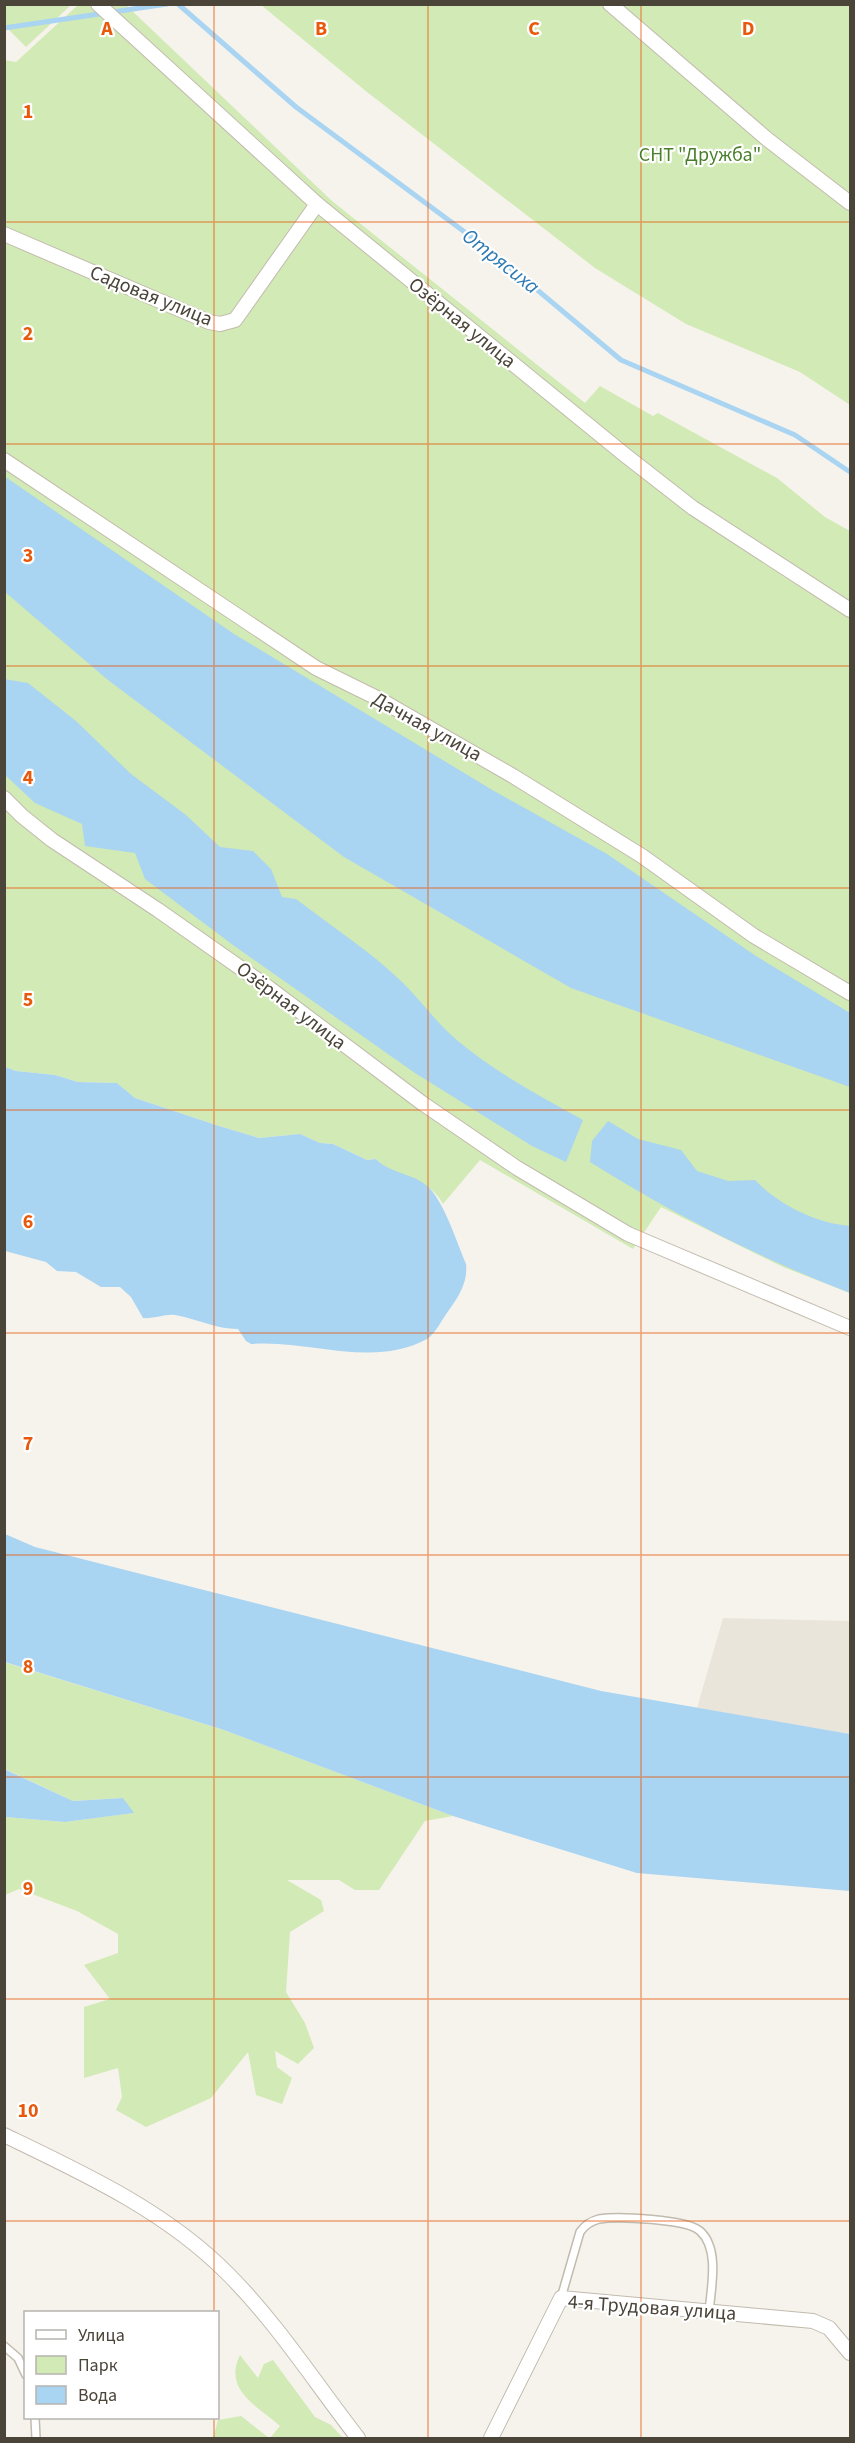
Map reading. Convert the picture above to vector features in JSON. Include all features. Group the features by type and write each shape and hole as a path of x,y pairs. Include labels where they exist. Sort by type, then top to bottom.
{"street":[{"name":"Озёрная улица","path":"98,4 317,204 693,508 850,610"},
{"path":"610,4 766,139 850,203"},
{"name":"Садовая улица","path":"4,234 209,322 220,324 235,320 317,204"},
{"name":"Дачная улица","path":"4,460 316,668 379,699 513,776 642,856 754,936 850,993"},
{"name":"Озёрная улица","path":"4,798 52,840 268,988 422,1103 517,1168 627,1234 850,1328"},
{"path":"4,2135 69,2166 145,2208 194,2244 228,2274 257,2307 358,2439"},
{"name":"4-я Трудовая улица","path":"491,2439 561,2298 820,2323 850,2353"}],"lane":[{"path":"561,2298 580,2232 586,2225 598,2220 617,2218 687,2225 699,2230 707,2242 711,2256 709,2312"},
{"path":"4,2346 18,2358 24,2371"},
{"path":"35,2419 36,2439"}],"shaded area":[{"path":"723,1618 850,1621 850,1734 697,1708"}],"green space":[{"path":"4,5 71,5 26,47 5,26"},
{"path":"78,5 126,5 332,201 585,403 600,386 653,416 658,413 777,478 825,517 850,531 850,1293 783,1267 661,1207 633,1249 480,1160 443,1204 436,1194 419,1182 392,1171 376,1159 367,1160 333,1144 320,1143 300,1134 259,1138 135,1098 117,1083 78,1082 55,1075 16,1071 5,1067 4,60 16,62"},
{"name":"СНТ \"Дружба\"","path":"261,5 850,5 850,405 800,372 686,324 595,268 367,92"},
{"path":"4,1662 224,1730 453,1816 425,1821 379,1890 355,1890 339,1880 287,1880 321,1900 324,1911 290,1932 286,1992 305,2023 314,2048 298,2064 275,2051 277,2067 292,2078 282,2104 256,2095 248,2052 211,2098 146,2127 116,2110 122,2097 118,2068 84,2078 84,2007 110,1999 84,1965 118,1953 118,1934 77,1911 19,1889 5,1895 5,1817 65,1822 133,1813 123,1798 73,1801 5,1769"},
{"path":"240,2355 258,2378 264,2364 273,2360 315,2417 331,2425 343,2438 270,2438 280,2426 252,2404 239,2387 236,2367"},
{"path":"241,2416 269,2438 213,2438 218,2420"}],"water":[{"path":"4,476 234,634 494,791 607,854 756,956 850,1013 850,1087 571,988 344,857 108,680 5,592"},
{"path":"4,679 28,683 76,721 131,774 186,815 220,847 253,851 271,869 282,897 296,899 376,959 408,988 458,1041 503,1074 583,1120 566,1162 532,1146 415,1073 233,945 145,879 135,853 85,846 82,824 35,803 5,775"},
{"path":"5,1067 16,1071 55,1075 78,1082 117,1083 135,1098 219,1126 259,1138 300,1134 320,1143 333,1144 367,1160 376,1159 387,1167 420,1181 432,1191 438,1200 466,1264 466,1277 459,1294 430,1337 406,1348 384,1352 362,1352 295,1345 251,1344 246,1341 238,1329 175,1315 143,1318 131,1297 120,1287 101,1287 76,1272 57,1271 46,1262 5,1251"},
{"path":"608,1121 638,1139 681,1150 697,1171 728,1181 755,1180 786,1205 798,1211 824,1221 850,1226 850,1293 717,1234 590,1162 592,1141"},
{"path":"5,1534 35,1547 601,1691 850,1734 850,1891 637,1873 453,1816 224,1730 5,1662"},
{"path":"4,1769 73,1801 123,1798 134,1813 65,1822 5,1817"}],"waterway":[{"name":"Отрясиха","path":"4,28 167,4"},
{"name":"Отрясиха","path":"178,4 296,107 493,253 621,360 795,435 850,472"}]}
